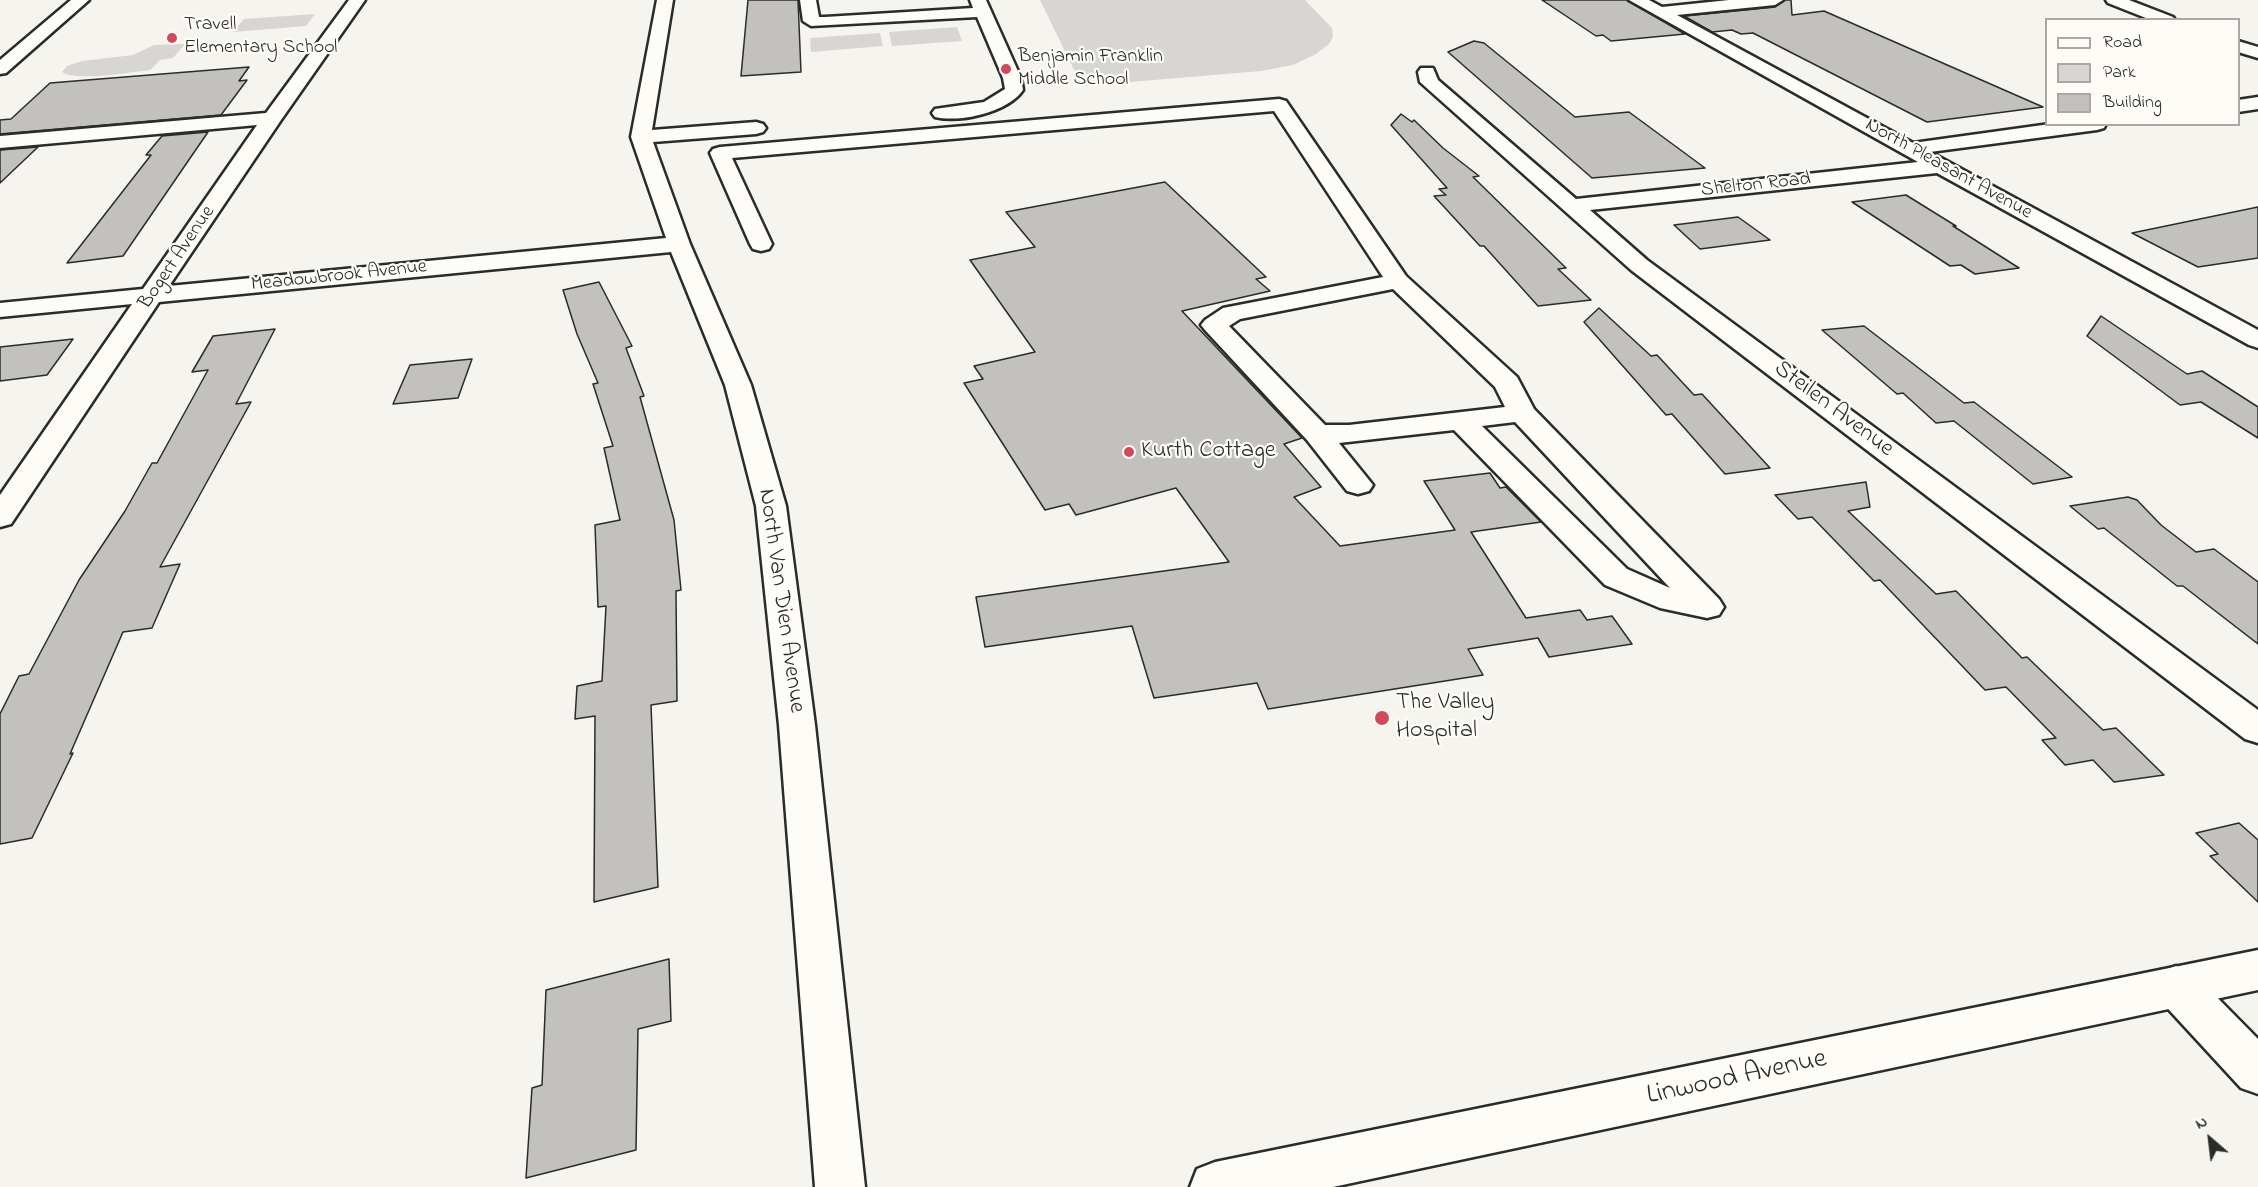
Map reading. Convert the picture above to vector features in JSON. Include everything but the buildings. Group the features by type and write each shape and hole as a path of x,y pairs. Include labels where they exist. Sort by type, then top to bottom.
{"street":[{"path":"0,69 81,0"},
{"name":"Bogert Avenue","path":"0,517 272,118 357,0"},
{"name":"North Van Dien Avenue","path":"665,0 641,137 679,244 738,385 771,506 797,725 840,1187"},
{"path":"808,0 811,21 825,22 981,6 1012,78 1014,90 997,105 973,110 921,115"},
{"name":"North Pleasant Avenue","path":"1637,0 2258,340"},
{"path":"1660,12 1775,0"},
{"path":"2114,0 2162,18"},
{"path":"2240,47 2258,53"},
{"name":"Steilen Avenue","path":"1427,72 1429,82 1639,266 2258,729"},
{"path":"2240,106 2258,103"},
{"path":"761,244 720,153 1279,105 1398,281 1507,383 1522,413 1707,607 1660,597 1616,577 1460,420"},
{"path":"0,142 272,118"},
{"path":"1911,149 2082,126"},
{"path":"641,137 770,127"},
{"name":"Shelton Road","path":"1570,206 1941,166"},
{"name":"Meadowbrook Avenue","path":"0,310 679,244"},
{"path":"1358,485 1317,434 1214,325 1232,313 1398,281"},
{"path":"1317,434 1349,435 1522,413"},
{"name":"Linwood Avenue","path":"1215,1187 2258,970"},
{"path":"2176,986 2258,1072"}],"green space":[{"path":"1040,0 1305,0 1332,28 1333,37 1329,44 1316,54 1293,65 1261,71 1082,86"},
{"path":"315,14 306,26 233,32 244,19"},
{"path":"957,27 962,41 892,46 889,32"},
{"path":"880,33 883,46 811,52 810,38"},
{"path":"185,44 173,58 160,60 150,70 91,76 69,75 62,72 67,66 82,61 133,55 154,45"}],"place":[{"name":"Travell Elementary School","path":"172,38"},
{"name":"Benjamin Franklin Middle School","path":"1006,69"},
{"name":"Kurth Cottage","path":"1129,452"},
{"name":"The Valley Hospital","path":"1382,718"}]}
